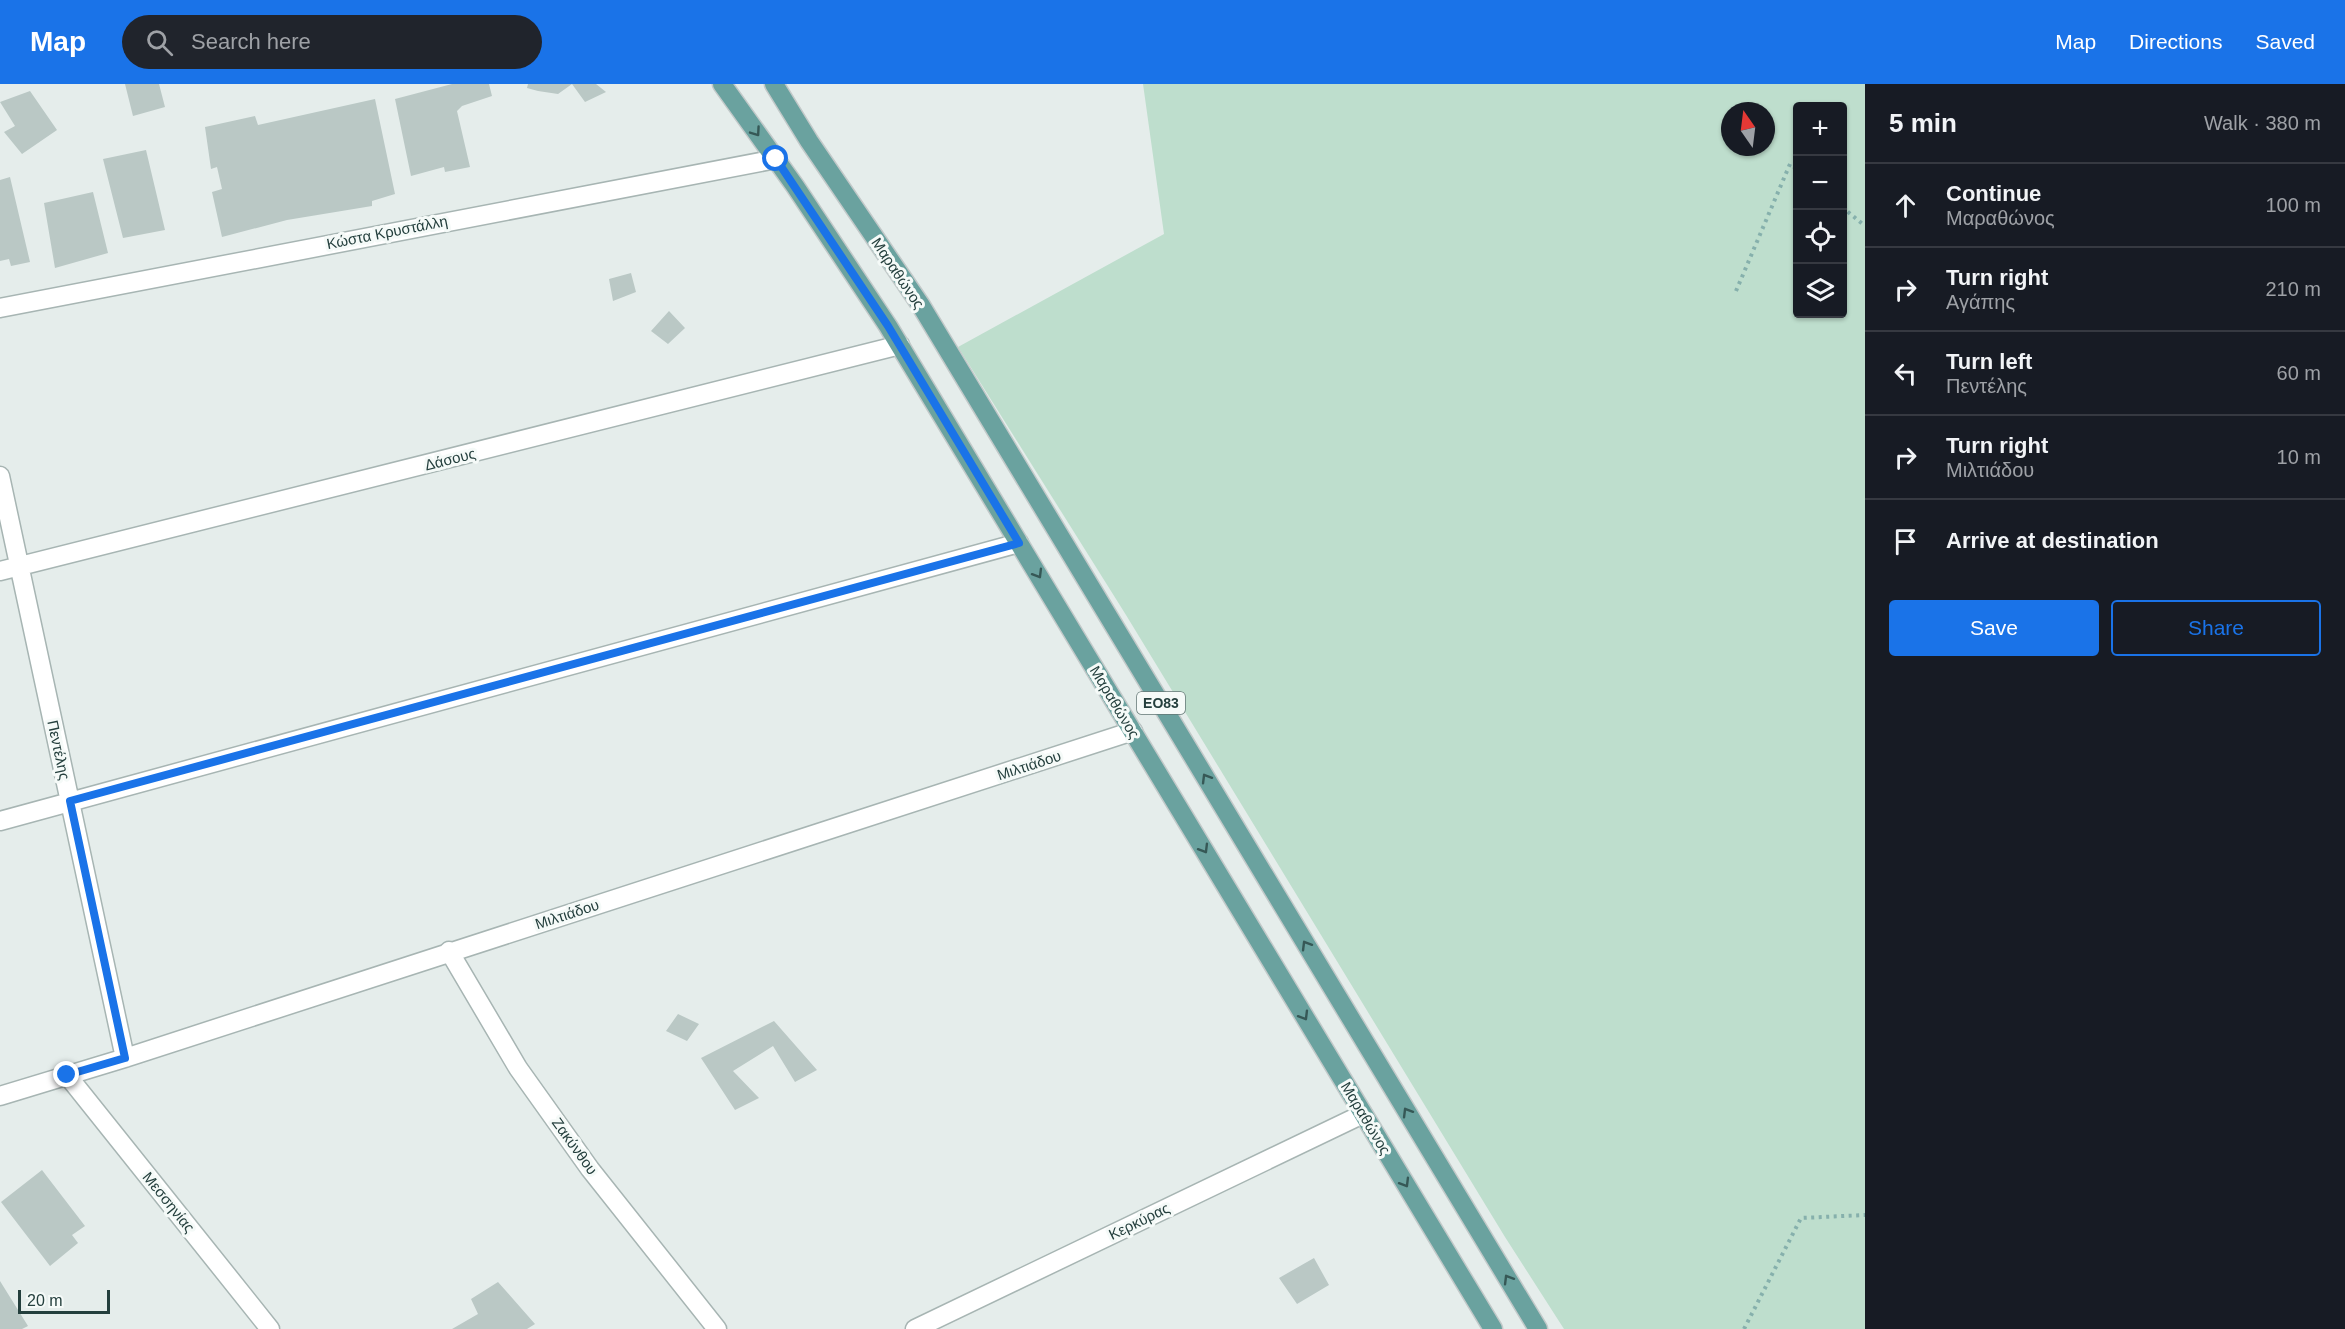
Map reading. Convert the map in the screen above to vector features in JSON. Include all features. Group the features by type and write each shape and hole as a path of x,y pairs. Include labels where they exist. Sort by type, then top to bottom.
{"main road":[{"name":"Μαραθώνος","path":"722,84 776,159 900,345 1493,1329"},
{"name":"Μαραθώνος","path":"774,84 920,304 1538,1329"}],"street":[{"name":"Κώστα Κρυστάλλη","path":"0,308 776,159"},
{"name":"Δάσους","path":"0,572 900,345"},
{"name":"Πεντέλης","path":"0,476 125,1058"},
{"path":"0,821 1019,543"},
{"name":"Μιλτιάδου","path":"0,1096 125,1058 449,951 1133,731"},
{"name":"Ζακύνθου","path":"449,951 518,1068 591,1168 717,1329"},
{"name":"Μεσσηνίας","path":"67,1075 270,1329"},
{"name":"Κερκύρας","path":"915,1329 1363,1114"}],"path":[{"path":"1736,291 1790,164 1793,167"},
{"path":"1846,210 1865,226"},
{"path":"1743,1329 1801,1218 1865,1215"}],"green space":[{"path":"1143,84 1865,84 1865,1329 1564,1329 1505,1237 1126,615 958,347 1164,234"}],"building":[{"path":"125,84 159,84 165,107 133,116"},
{"path":"452,84 489,84 492,96 462,106 457,111 470,167 445,172 444,167 411,176 395,99"},
{"path":"528,84 572,84 558,94 527,88"},
{"path":"572,84 596,84 606,92 585,102"},
{"path":"30,91 57,130 22,154 4,132 15,126 0,102"},
{"path":"375,99 395,194 372,201 372,206 287,220 222,237 212,192 222,189 217,167 211,169 205,127 255,116 258,125"},
{"path":"146,150 165,230 123,238 103,159"},
{"path":"10,177 30,262 11,266 9,259 0,261 0,180"},
{"path":"93,192 108,253 55,268 44,203"},
{"path":"631,273 636,292 613,301 609,279"},
{"path":"669,311 685,328 668,344 651,331"},
{"path":"678,1014 699,1024 687,1041 666,1031"},
{"path":"774,1021 817,1070 795,1082 773,1046 733,1071 759,1098 735,1110 701,1058"},
{"path":"42,1170 85,1226 72,1235 78,1243 50,1266 1,1202"},
{"path":"1314,1258 1329,1285 1297,1304 1279,1278"},
{"path":"0,1281 28,1326 22,1329 0,1329"},
{"path":"498,1282 535,1324 527,1329 452,1329 478,1314 471,1299"}],"route":[{"path":"67,1075 125,1058 70,801 1019,543 888,326 776,159"}]}
